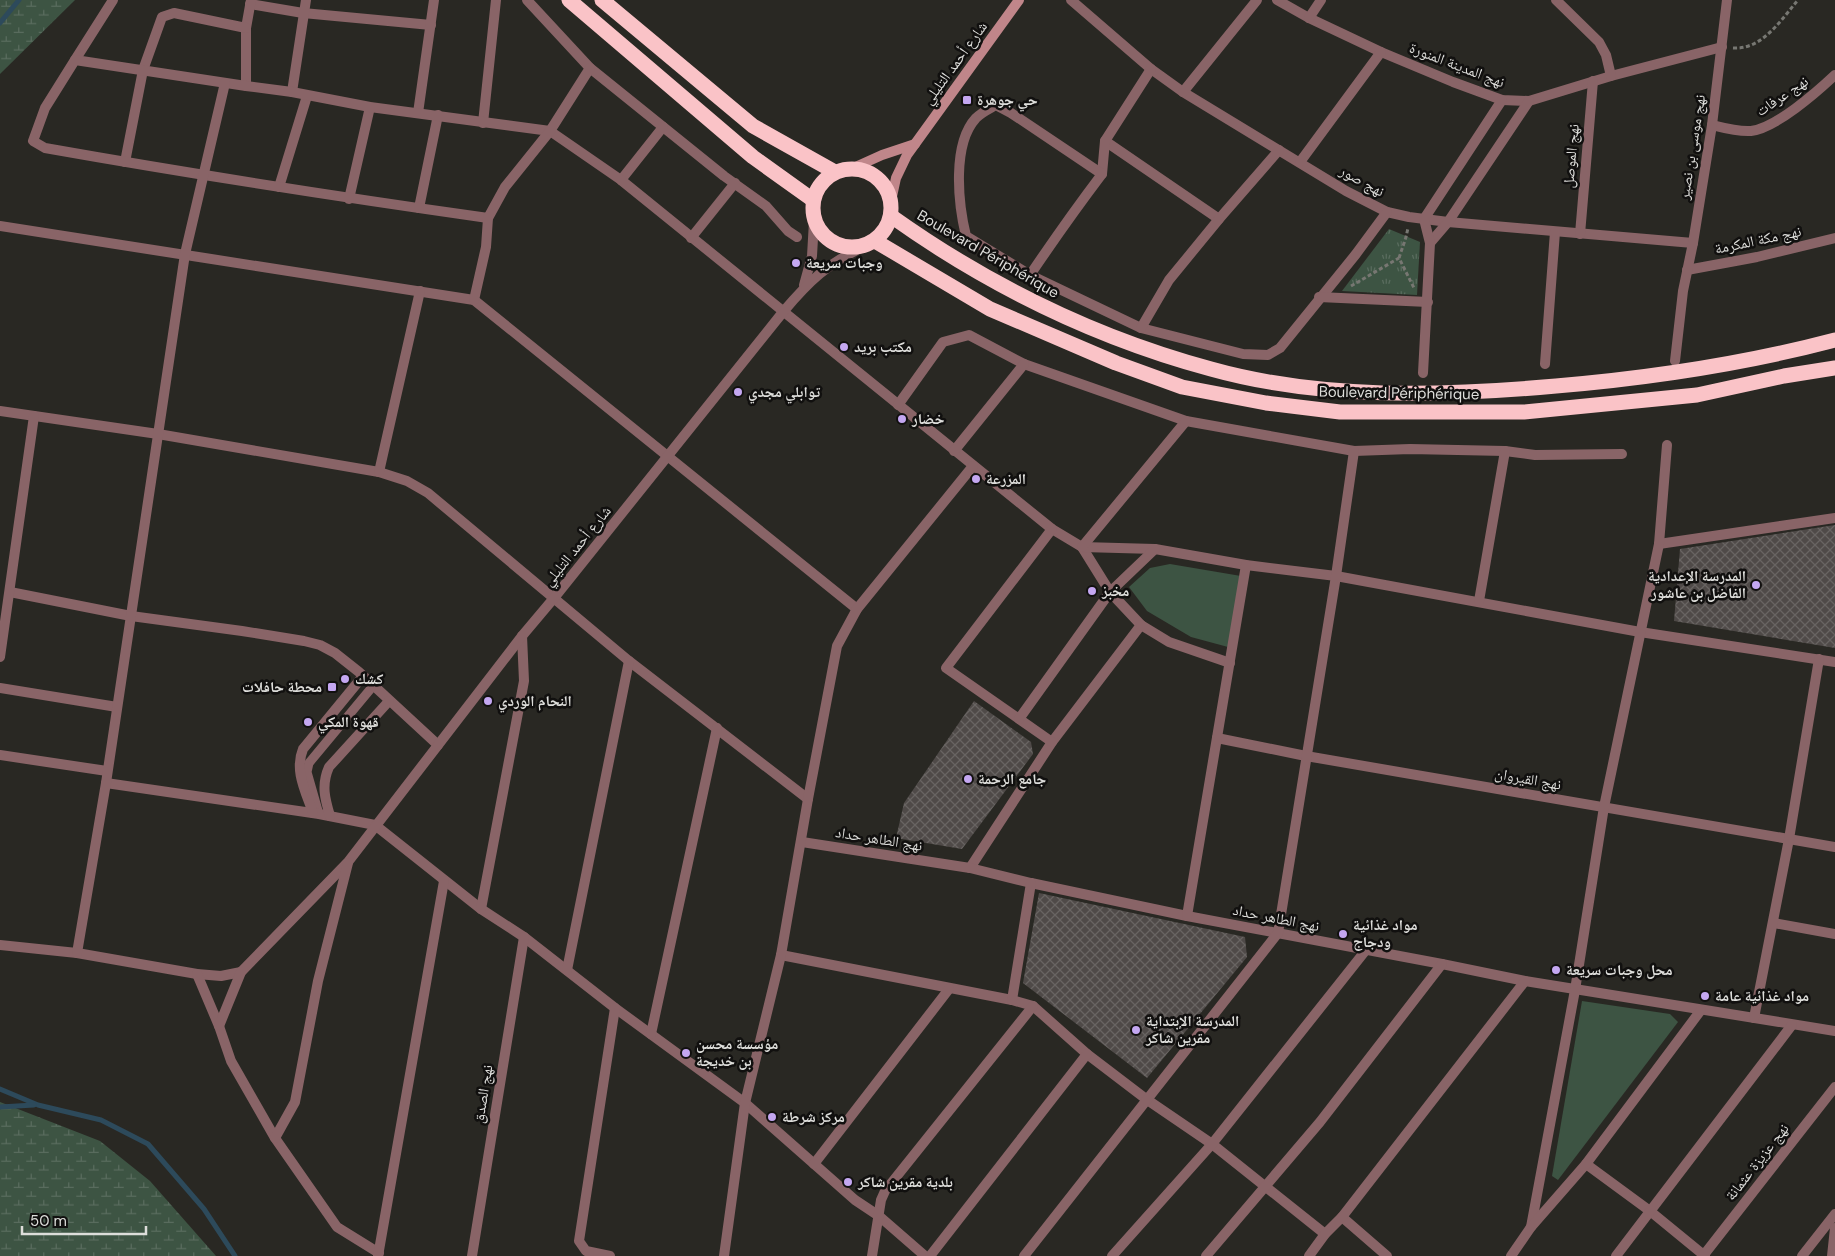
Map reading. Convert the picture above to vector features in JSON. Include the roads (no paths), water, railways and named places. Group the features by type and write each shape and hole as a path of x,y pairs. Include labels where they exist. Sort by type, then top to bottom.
{"highway":[{"path":"569,0 753,157 813,200"},
{"path":"602,0 753,126 835,172"},
{"path":"851,169 865,171 877,178 886,188 891,209 885,230 870,243 853,248 840,246 820,232 814,221 812,210 817,188 835,172 851,169"},
{"name":"Boulevard Périphérique","path":"891,209 944,252 1028,300 1083,326 1162,355 1213,370 1273,383 1376,392 1485,392 1632,379 1778,355 1835,340"},
{"name":"Boulevard Périphérique","path":"870,243 990,309 1116,363 1182,387 1266,403 1340,412 1524,412 1697,395 1784,376 1835,368"}],"street":[{"path":"113,0 45,108 33,141 44,148 350,199 488,218"},
{"path":"292,92 306,0"},
{"path":"418,113 434,0"},
{"path":"483,123 496,0"},
{"path":"528,0 590,68 766,206 788,231 796,237"},
{"name":"شارع أحمد التليلي","path":"891,209 899,172 915,144 1019,0"},
{"name":"نهج صور","path":"1072,0 1151,68 1183,92 1346,191 1387,212 1448,222 1693,243"},
{"path":"1183,92 1257,0"},
{"name":"نهج المدينة المنورة","path":"1277,0 1309,18 1381,52 1502,100 1529,101 1593,81 1722,47"},
{"path":"1309,18 1321,0"},
{"path":"1556,0 1599,42 1606,55 1611,76"},
{"name":"نهج موسى بن نصير","path":"1675,361 1682,298 1712,126 1727,0"},
{"path":"246,86 246,28 251,2 303,14 431,25"},
{"path":"125,162 143,70 162,17 169,13 174,13 246,28"},
{"path":"1300,162 1381,52"},
{"path":"75,60 292,92 370,107 550,131 621,180 1052,530 1082,547 1155,549 1246,566 1336,576 1640,632 1835,662"},
{"path":"474,300 486,247 488,218 505,187 550,131 590,68"},
{"path":"1030,275 1102,174 1105,141 1151,68"},
{"name":"نهج عرفات","path":"1712,126 1743,131 1764,127 1811,96 1835,75"},
{"name":"نهج الموصل","path":"1580,234 1593,81"},
{"path":"77,953 106,783 185,254 225,83"},
{"path":"279,186 307,96"},
{"path":"1423,373 1430,242 1424,219 1502,100"},
{"path":"1430,242 1448,222 1529,101"},
{"path":"1102,174 996,105 981,113 974,120 962,143 959,172 961,217 966,236 1030,275 1141,328 1243,354 1268,355 1280,348 1319,297 1356,254 1387,212"},
{"path":"350,199 370,107"},
{"path":"419,208 438,115"},
{"path":"621,180 663,127"},
{"path":"1105,141 1219,219"},
{"path":"851,169 882,155 915,144"},
{"path":"1141,328 1169,280 1279,150"},
{"path":"691,238 735,183"},
{"path":"804,286 812,256 814,221"},
{"path":"0,226 474,300 857,608"},
{"path":"1545,364 1555,232"},
{"name":"نهج مكة المكرمة","path":"1687,270 1756,257 1835,238"},
{"path":"804,286 828,266 870,243"},
{"name":"شارع أحمد التليلي","path":"348,862 522,636 804,286"},
{"path":"379,472 420,291"},
{"path":"1319,297 1428,302"},
{"path":"898,405 943,342 969,335 1024,364 1186,421 1354,451 1410,449 1505,451 1535,455 1622,454"},
{"path":"954,451 1024,364"},
{"path":"0,411 158,434 379,472 407,481 428,493 629,661 808,799"},
{"path":"0,656 34,416"},
{"path":"1082,547 1186,421"},
{"path":"1531,1227 1575,990 1604,807 1659,544 1667,445"},
{"path":"1024,1256 1278,933 1336,576 1354,451"},
{"path":"1479,601 1505,451"},
{"path":"724,1256 745,1104 781,955 837,646 857,608 973,466"},
{"path":"1659,544 1835,518"},
{"path":"1052,530 946,668 1052,742"},
{"path":"1082,547 1110,592 1140,625 1169,642 1230,663"},
{"path":"1019,719 1110,592 1155,549"},
{"path":"1187,916 1246,566"},
{"path":"10,592 131,616 304,640 320,645 335,653 363,676 438,745"},
{"path":"970,868 1052,742 1140,625"},
{"path":"481,909 524,681 522,636"},
{"path":"1754,1018 1789,839 1818,659"},
{"path":"567,970 629,661"},
{"path":"316,813 298,768 299,758 303,748 363,676"},
{"path":"0,688 117,707"},
{"path":"330,816 324,790 324,781 329,767 389,701"},
{"path":"651,1034 717,728"},
{"name":"نهج القيروان","path":"1217,738 1306,756 1835,847"},
{"path":"0,755 107,771"},
{"path":"106,783 316,813 375,825 481,909 524,937 615,1008 745,1104 855,1200 879,1216 925,1256"},
{"name":"نهج الطاهر حداد","path":"802,842 970,868 1187,916 1442,964 1525,982 1835,1031"},
{"path":"220,1026 241,972 348,862"},
{"path":"275,1138 295,1102 318,982 348,862"},
{"path":"197,974 220,1026 232,1061 275,1138 337,1227 378,1254 444,881"},
{"path":"1012,1000 1031,883"},
{"path":"1774,923 1835,934"},
{"name":"نهج الصدق","path":"472,1256 524,937"},
{"path":"0,945 77,953 197,974 222,976 241,972"},
{"path":"1112,1256 1212,1144 1366,950"},
{"path":"781,955 1012,1000 1033,1006 1086,1054 1146,1099 1212,1144 1325,1234"},
{"path":"1206,1256 1320,1122 1442,964"},
{"path":"1308,1256 1325,1234 1342,1217 1525,982"},
{"path":"814,1164 949,989"},
{"path":"872,1256 881,1200 885,1192 1033,1006"},
{"path":"610,1256 586,1251 580,1242 615,1008"},
{"path":"1511,1256 1531,1227 1586,1164 1701,1010"},
{"path":"1616,1256 1792,1025"},
{"path":"930,1256 1086,1054"},
{"name":"نهج عزيزة عثمانة","path":"1704,1256 1835,1087"},
{"path":"1586,1164 1650,1210 1704,1256"},
{"path":"1802,1256 1835,1214"},
{"path":"1342,1217 1387,1256"},
{"path":"1832,1256 1835,1228"}],"lane":[{"path":"316,813 308,763 373,686"}],"waterway":[{"path":"0,23 19,0"},
{"path":"0,1089 38,1105 101,1120 148,1144 204,1209 235,1256"},
{"path":"0,1107 34,1105"}],"place":[{"name":"حي جوهرة","path":"967,100"},
{"name":"وجبات سريعة","path":"796,263"},
{"name":"مكتب بريد","path":"844,347"},
{"name":"توابلي مجدي","path":"738,392"},
{"name":"خضار","path":"902,419"},
{"name":"المزرعة","path":"976,479"},
{"name":"المدرسة الإعدادية الفاضل بن عاشور","path":"1756,585"},
{"name":"مخبز","path":"1092,591"},
{"name":"كشك","path":"345,679"},
{"name":"محطة حافلات","path":"332,687"},
{"name":"النحام الوردي","path":"488,701"},
{"name":"قهوة المكي","path":"308,722"},
{"name":"جامع الرحمة","path":"968,779"},
{"name":"مواد غذائية ودجاج","path":"1343,934"},
{"name":"محل وجبات سريعة","path":"1556,970"},
{"name":"مواد غذائية عامة","path":"1705,996"},
{"name":"المدرسة الإبتداية مقرين شاكر","path":"1136,1030"},
{"name":"مؤسسة محسن بن خديجة","path":"686,1053"},
{"name":"مركز شرطة","path":"772,1117"},
{"name":"بلدية مقرين شاكر","path":"848,1182"}]}
